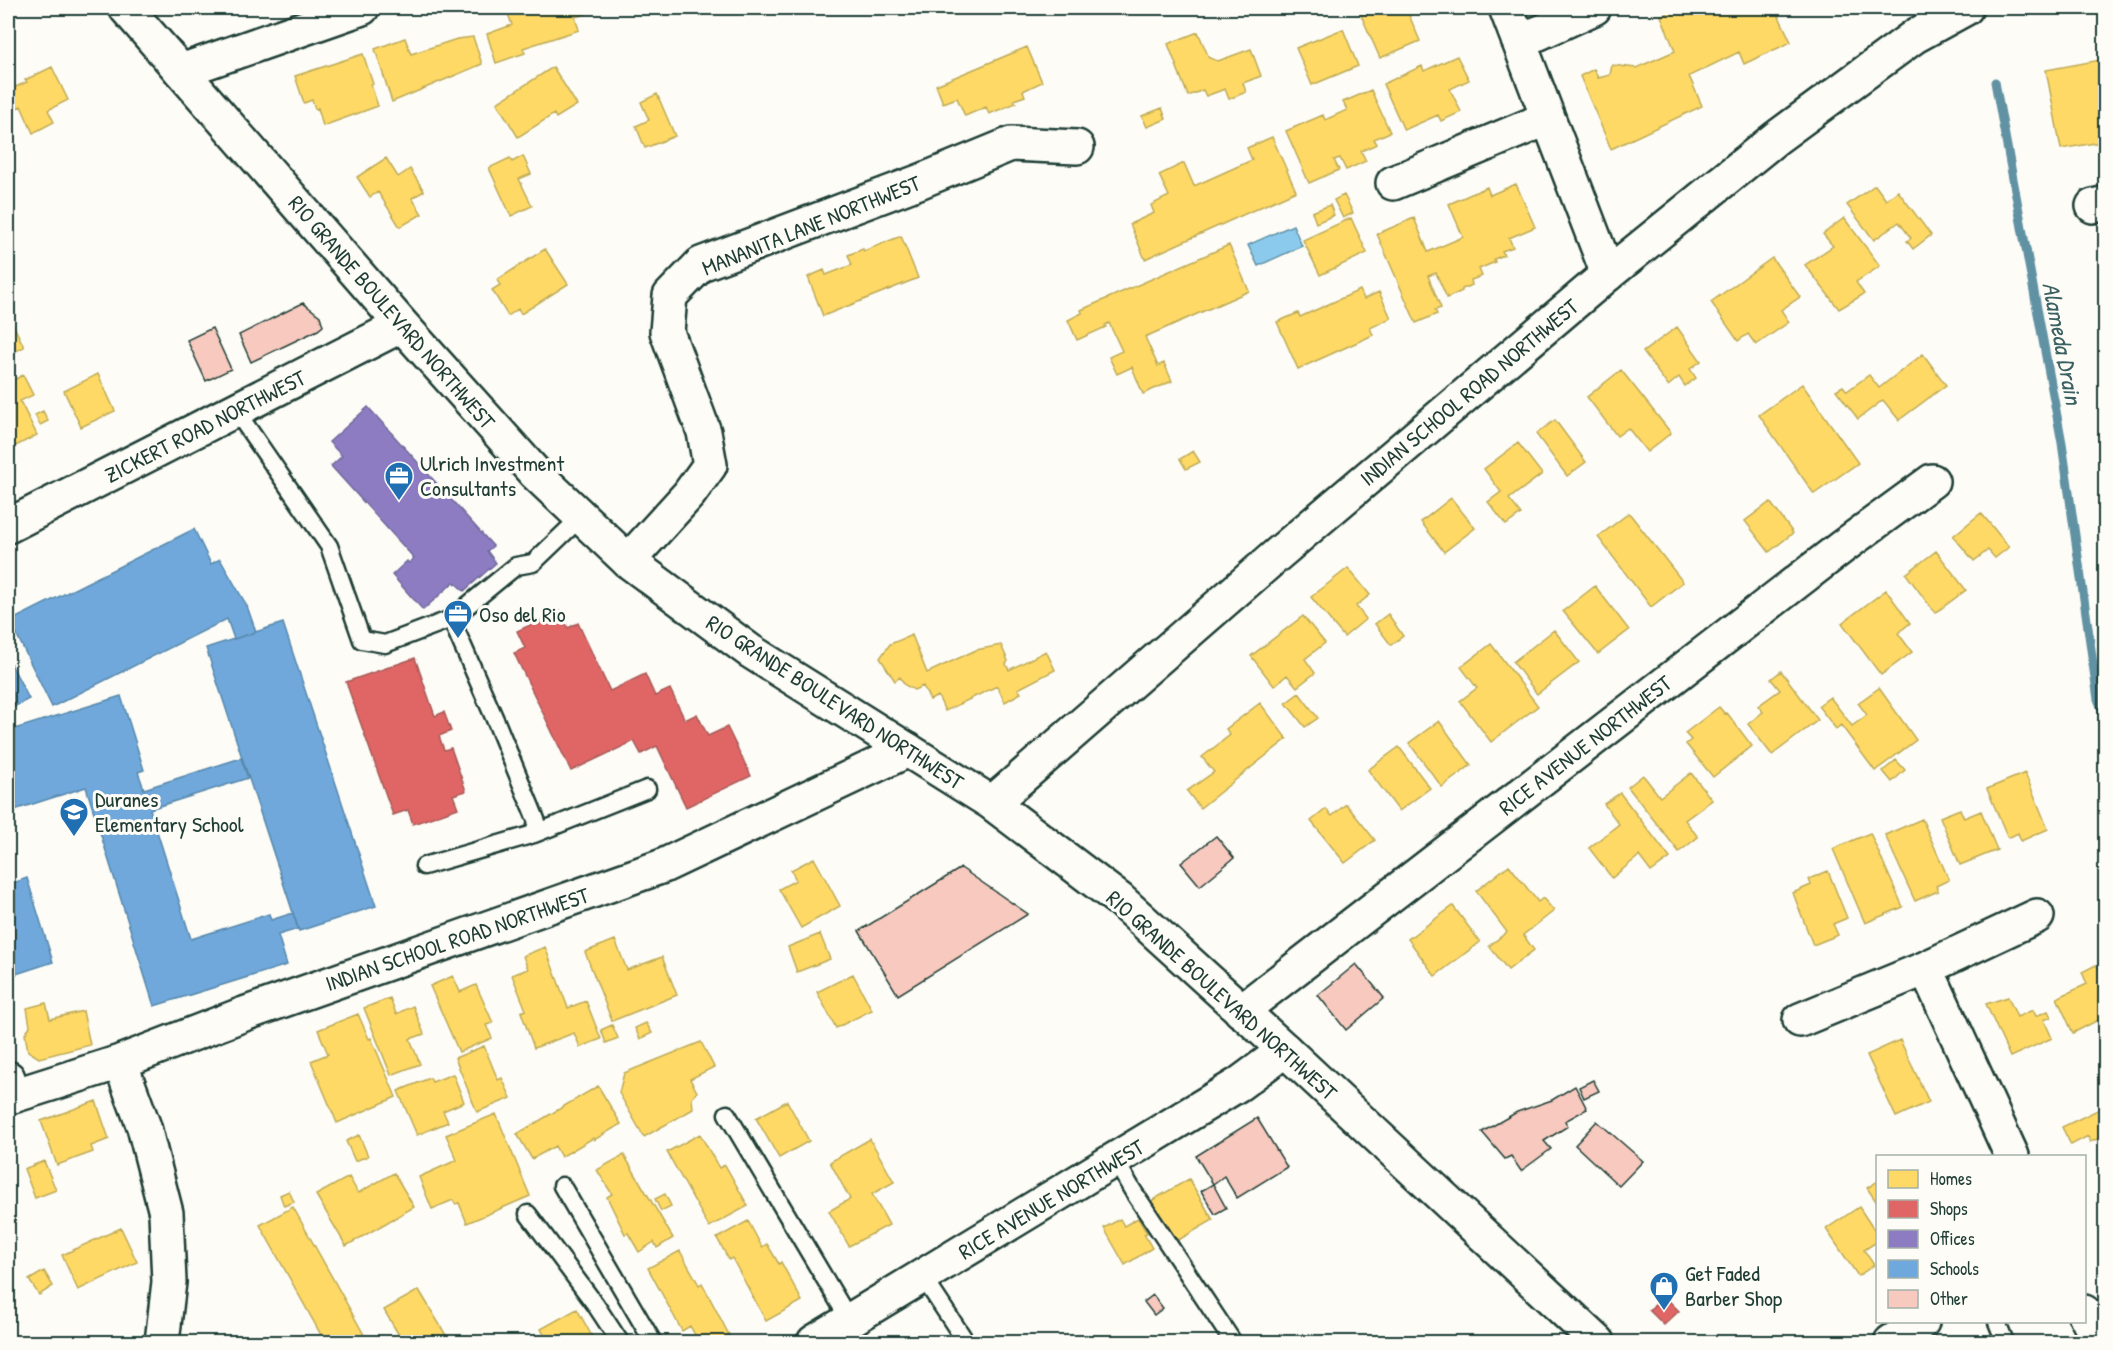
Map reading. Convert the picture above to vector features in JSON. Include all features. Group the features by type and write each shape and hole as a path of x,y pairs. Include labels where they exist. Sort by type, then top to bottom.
{"street":[{"name":"RIO GRANDE BOULEVARD NORTHWEST","path":"126,8 402,325 535,473 628,561 750,651 992,803 1120,900 1285,1050 1598,1342"},
{"path":"181,70 362,8"},
{"path":"1506,8 1608,274"},
{"path":"1518,40 1594,8"},
{"name":"INDIAN SCHOOL ROAD NORTHWEST","path":"992,803 1278,554 1608,274 1776,138 1915,36 1966,8"},
{"path":"1393,183 1548,118"},
{"name":"MANANITA LANE NORTHWEST","path":"628,561 689,494 710,465 704,432 667,332 670,296 701,264 921,181 1011,144 1077,147"},
{"name":"ZICKERT ROAD NORTHWEST","path":"8,526 402,325"},
{"name":"RICE AVENUE NORTHWEST","path":"1241,1011 1932,481"},
{"name":"INDIAN SCHOOL ROAD NORTHWEST","path":"8,1078 13,1096 120,1062 244,1014 663,866 908,750"},
{"path":"1800,1020 1926,968 2037,916"},
{"path":"1926,968 2012,1155"},
{"name":"RICE AVENUE NORTHWEST","path":"814,1342 1239,1084 1285,1050"},
{"path":"120,1062 144,1127 166,1213 169,1282 162,1342"},
{"path":"2086,1314 2099,1342"},
{"path":"1891,1342 1920,1323"}],"lane":[{"path":"236,411 329,546 362,640 385,644 451,619 516,566 533,563 581,517"},
{"path":"451,619 537,822 534,834"},
{"path":"424,866 534,834 647,789"},
{"path":"727,1114 850,1321"},
{"path":"1115,1160 1233,1342"},
{"path":"562,1186 653,1342"},
{"path":"528,1214 595,1304 620,1342"},
{"path":"923,1277 966,1342"},
{"path":"1997,1323 2005,1342"}],"water":[{"path":"1293,225 1302,246 1258,266 1248,245"}],"building: Homes":[{"path":"506,8 584,8 586,14 575,17 579,30 523,48 525,53 496,63 487,34 512,25"},
{"path":"1379,8 1406,8 1420,41 1380,58 1361,15"},
{"path":"1679,8 1775,8 1791,42 1744,64 1739,52 1689,76 1702,106 1611,149 1580,76 1594,69 1598,78 1610,75 1612,65 1636,68 1675,51 1661,16"},
{"path":"1343,29 1358,66 1312,85 1296,48"},
{"path":"1198,32 1209,58 1218,61 1251,49 1261,76 1243,83 1246,92 1229,99 1225,89 1206,96 1203,90 1188,96 1168,44"},
{"path":"473,37 482,64 392,102 375,49 405,38 411,54 457,39"},
{"path":"1027,47 1042,82 1023,91 1025,96 1014,100 1016,103 989,114 986,107 965,116 957,98 943,103 936,85"},
{"path":"363,54 378,106 323,126 318,108 315,109 312,100 304,103 295,76"},
{"path":"1457,56 1469,80 1450,89 1461,112 1441,121 1438,115 1404,130 1383,84 1422,66 1424,71"},
{"path":"2100,60 2106,89 2106,141 2061,149 2046,70"},
{"path":"52,67 68,100 48,110 54,122 33,133 21,106 8,112 8,81 11,89"},
{"path":"553,67 577,105 556,118 554,114 518,137 497,103"},
{"path":"1371,90 1390,132 1374,139 1377,144 1361,151 1366,161 1346,170 1340,158 1334,160 1339,170 1309,183 1286,131 1323,115 1325,120 1347,110 1343,102"},
{"path":"657,94 675,136 645,148 636,126 649,120 641,102"},
{"path":"1162,108 1166,119 1147,127 1142,116"},
{"path":"1272,137 1296,191 1145,259 1130,224 1154,213 1151,205 1169,196 1159,175 1184,163 1194,186 1252,160 1247,148"},
{"path":"523,156 531,174 519,179 532,206 511,216 489,168 510,158 512,162"},
{"path":"386,158 398,177 410,169 424,191 412,198 422,214 400,227 378,192 370,197 357,177"},
{"path":"1516,184 1535,227 1509,238 1513,247 1502,251 1504,255 1494,259 1495,262 1479,269 1482,276 1471,280 1472,285 1447,298 1436,273 1428,276 1441,308 1435,310 1437,314 1416,323 1377,234 1414,218 1428,252 1463,237 1449,204 1487,187 1490,195"},
{"path":"1875,185 1886,200 1898,191 1931,235 1913,249 1907,241 1911,238 1899,222 1874,240 1847,205"},
{"path":"1344,195 1353,213 1343,218 1334,200"},
{"path":"1330,205 1334,215 1316,223 1312,212"},
{"path":"1351,218 1367,253 1320,275 1303,240"},
{"path":"1844,218 1880,266 1856,282 1864,294 1839,309 1805,265 1833,246 1823,234"},
{"path":"901,236 918,278 823,316 808,277 824,270 826,275 852,265 848,255"},
{"path":"2106,243 2106,276 2100,244"},
{"path":"1229,245 1249,291 1145,337 1158,366 1164,363 1172,381 1143,394 1132,367 1117,374 1109,357 1122,351 1109,323 1105,325 1106,327 1077,340 1068,320 1082,313 1081,310"},
{"path":"545,249 568,284 521,314 518,309 508,316 492,290 500,285 497,280"},
{"path":"1772,258 1800,297 1781,310 1789,322 1756,345 1748,334 1738,341 1711,302"},
{"path":"1360,290 1364,299 1379,292 1391,318 1370,328 1373,335 1298,369 1277,322 1298,313 1300,317"},
{"path":"10,318 24,347 8,355 8,319"},
{"path":"1677,327 1701,361 1690,369 1696,378 1685,386 1679,377 1668,386 1643,352"},
{"path":"1923,354 1946,385 1899,420 1883,400 1858,419 1836,390 1843,386 1847,391 1869,375 1879,388"},
{"path":"1621,370 1671,433 1647,452 1628,428 1617,436 1587,397"},
{"path":"98,374 115,411 81,427 64,391"},
{"path":"23,375 33,395 20,401 37,435 8,450 8,383"},
{"path":"1802,384 1858,463 1814,494 1759,415"},
{"path":"43,411 48,421 40,425 35,415"},
{"path":"1555,420 1586,462 1567,476 1536,434"},
{"path":"1518,443 1542,474 1509,499 1521,514 1506,525 1488,502 1501,492 1484,469"},
{"path":"1193,451 1200,462 1186,469 1180,459"},
{"path":"1451,498 1475,528 1444,552 1421,522"},
{"path":"1770,502 1793,533 1769,552 1745,521"},
{"path":"1629,513 1683,582 1651,607 1598,537"},
{"path":"1981,513 2009,547 1995,558 1988,550 1974,561 1953,536"},
{"path":"1936,551 1966,590 1935,613 1906,574"},
{"path":"1348,568 1370,595 1356,606 1366,619 1344,637 1311,597"},
{"path":"1595,586 1629,630 1598,654 1563,611"},
{"path":"1886,590 1910,623 1898,633 1912,652 1881,675 1842,623"},
{"path":"1388,614 1403,636 1391,645 1375,624"},
{"path":"1303,616 1325,643 1305,659 1315,673 1297,687 1287,675 1274,686 1251,656"},
{"path":"1554,630 1579,662 1537,694 1513,662"},
{"path":"912,635 927,673 976,650 1001,645 1009,670 1046,651 1055,670 1018,689 1021,693 1005,702 997,686 945,711 938,696 930,700 923,686 914,690 905,685 900,677 895,681 880,658 890,644"},
{"path":"1491,644 1538,706 1491,742 1460,701 1477,688 1461,667"},
{"path":"1781,671 1818,720 1772,755 1748,724 1763,712 1758,706 1780,690 1771,679"},
{"path":"1879,688 1916,740 1875,771 1841,725 1836,729 1818,706 1830,697 1852,726 1867,715 1858,703"},
{"path":"1299,693 1318,718 1305,727 1286,703"},
{"path":"1260,703 1287,739 1200,808 1187,791 1214,772 1202,757 1230,735 1226,729"},
{"path":"1719,707 1725,714 1727,713 1752,746 1713,777 1686,744 1691,740 1685,733"},
{"path":"1439,721 1471,765 1442,787 1409,743"},
{"path":"1399,747 1430,788 1399,811 1368,770"},
{"path":"1896,760 1905,770 1892,782 1883,771"},
{"path":"1691,773 1712,800 1685,820 1698,837 1679,852 1628,787 1643,775 1660,797"},
{"path":"2025,773 2048,829 2021,841 2018,833 2008,838 1987,789"},
{"path":"1620,793 1670,858 1651,872 1639,856 1612,878 1589,848 1619,824 1604,804"},
{"path":"1346,804 1375,840 1345,863 1311,821 1326,809 1332,816"},
{"path":"1960,809 1964,818 1981,811 1997,850 1960,865 1940,817"},
{"path":"1922,819 1949,880 1936,886 1938,891 1915,901 1885,835"},
{"path":"1870,833 1903,907 1865,923 1833,849"},
{"path":"814,858 840,906 801,928 779,889 796,880 791,870"},
{"path":"1509,865 1538,902 1543,898 1554,911 1523,935 1534,950 1508,970 1489,946 1507,932 1476,891"},
{"path":"1828,871 1847,918 1833,924 1838,935 1813,945 1793,893 1811,885 1809,879"},
{"path":"1453,906 1480,942 1435,976 1408,939"},
{"path":"820,934 830,959 797,972 788,947"},
{"path":"615,940 627,970 662,957 677,995 612,1021 585,952"},
{"path":"545,947 568,1008 586,1001 601,1039 580,1047 574,1033 534,1048 521,1012 526,1010 512,975 528,969 523,956"},
{"path":"2096,965 2106,975 2106,1016 2073,1033 2057,998 2087,984 2082,972"},
{"path":"853,974 872,1010 836,1028 817,992"},
{"path":"453,976 460,992 476,985 493,1023 486,1025 492,1038 459,1052 430,986"},
{"path":"2008,997 2017,1017 2033,1010 2036,1016 2048,1011 2051,1017 2044,1020 2052,1038 2010,1057 1986,1004"},
{"path":"390,998 396,1014 413,1006 424,1034 410,1039 420,1064 391,1075 364,1008"},
{"path":"46,1003 50,1019 83,1011 90,1045 39,1058 28,1051 25,1034 30,1026 27,1008"},
{"path":"358,1014 369,1039 371,1038 396,1097 337,1123 311,1061 328,1054 318,1030"},
{"path":"646,1023 652,1033 640,1039 635,1028"},
{"path":"612,1025 618,1038 606,1043 601,1030"},
{"path":"1900,1040 1929,1102 1896,1117 1867,1055"},
{"path":"701,1042 714,1067 690,1079 697,1092 692,1098 693,1109 644,1137 619,1093 624,1073"},
{"path":"484,1046 498,1080 502,1078 511,1098 477,1112 455,1058"},
{"path":"453,1074 464,1102 443,1111 448,1122 417,1135 398,1091 430,1078 432,1082"},
{"path":"598,1086 621,1124 561,1157 555,1146 532,1159 517,1134"},
{"path":"96,1101 109,1139 91,1146 93,1152 57,1165 41,1121"},
{"path":"787,1101 809,1141 779,1158 756,1118"},
{"path":"2106,1106 2106,1135 2090,1142 2088,1136 2071,1145 2062,1127"},
{"path":"496,1114 530,1196 467,1223 459,1203 455,1204 453,1200 432,1209 419,1177 457,1160 446,1135"},
{"path":"700,1134 719,1168 725,1165 748,1206 709,1227 667,1152"},
{"path":"359,1135 368,1156 355,1161 346,1141"},
{"path":"870,1139 894,1182 872,1194 889,1225 849,1246 829,1211 850,1199 830,1162"},
{"path":"624,1155 673,1238 657,1248 654,1242 639,1252 628,1233 625,1234 607,1197 612,1194 597,1170"},
{"path":"44,1161 56,1190 35,1198 24,1169"},
{"path":"394,1173 414,1207 346,1246 316,1195 349,1177 358,1193"},
{"path":"1189,1179 1213,1220 1175,1242 1151,1201"},
{"path":"1876,1182 1876,1201 1867,1188"},
{"path":"289,1191 294,1202 284,1206 280,1195"},
{"path":"665,1194 671,1206 661,1211 655,1199"},
{"path":"293,1207 368,1342 325,1342 260,1225"},
{"path":"1859,1207 1876,1233 1876,1242 1864,1250 1874,1265 1858,1276 1826,1229"},
{"path":"1138,1218 1147,1233 1144,1234 1152,1248 1125,1265 1104,1228 1120,1219 1124,1226"},
{"path":"748,1221 762,1247 767,1244 779,1264 781,1262 802,1301 766,1321 732,1258 729,1260 717,1238"},
{"path":"121,1228 137,1262 78,1290 62,1255"},
{"path":"680,1251 699,1285 702,1283 729,1335 715,1342 699,1342 690,1326 682,1331 648,1268"},
{"path":"44,1271 53,1286 39,1295 29,1280"},
{"path":"419,1290 450,1342 403,1342 384,1310"},
{"path":"577,1309 594,1340 606,1333 611,1342 548,1342 541,1329"}],"building: Shops":[{"path":"560,611 568,628 578,623 610,691 645,674 655,696 670,689 685,720 697,714 708,736 727,727 751,776 686,807 657,746 641,754 634,741 571,771 514,653 525,648 517,631"},
{"path":"415,658 435,716 444,712 451,731 439,736 444,750 451,748 466,791 453,795 458,808 413,824 408,810 393,815 346,682"},
{"name":"Get Faded Barber Shop","path":"1664,1296 1679,1311 1664,1325 1649,1310"}],"building: Offices":[{"path":"368,407 493,546 487,551 496,563 464,591 454,582 423,610 392,575 407,561 409,563 414,558 331,466 342,456 329,442"}],"building: Schools":[{"path":"194,529 211,564 220,559 247,606 256,632 234,639 227,619 52,707 10,621"},
{"path":"283,623 376,906 299,931 206,648"},
{"path":"8,658 29,699 8,710"},
{"path":"121,696 144,770 138,772 144,789 241,758 248,778 150,809 191,939 269,914 271,920 293,913 298,929 278,935 287,965 154,1006 86,787 11,811 8,801 8,731"},
{"path":"27,878 53,962 16,974 8,947 8,885"}],"building: Other":[{"path":"303,303 320,316 323,326 251,362 239,335"},
{"path":"212,328 231,369 206,381 187,340"},
{"path":"1216,836 1234,858 1200,886 1181,863"},
{"path":"961,868 1028,914 898,995 859,931"},
{"path":"1356,964 1384,998 1346,1030 1318,995"},
{"path":"1593,1080 1599,1091 1584,1098 1579,1087"},
{"path":"1575,1086 1587,1109 1565,1121 1568,1126 1544,1141 1551,1149 1521,1171 1511,1156 1505,1159 1482,1132 1517,1112 1552,1100"},
{"path":"1257,1118 1287,1167 1237,1198 1224,1176 1213,1184 1196,1156"},
{"path":"1597,1121 1643,1161 1619,1186 1575,1145"},
{"path":"1213,1184 1226,1208 1215,1214 1201,1191"},
{"path":"1153,1295 1163,1308 1154,1315 1144,1302"}],"waterway":[{"name":"Alameda Drain","path":"1995,82 2062,443 2098,699 2106,719"}],"place":[{"name":"Ulrich Investment Consultants","path":"399,502"},
{"name":"Oso del Rio","path":"458,640"},
{"name":"Duranes Elementary School","path":"74,838"},
{"name":"Get Faded Barber Shop","path":"1664,1312"}]}
